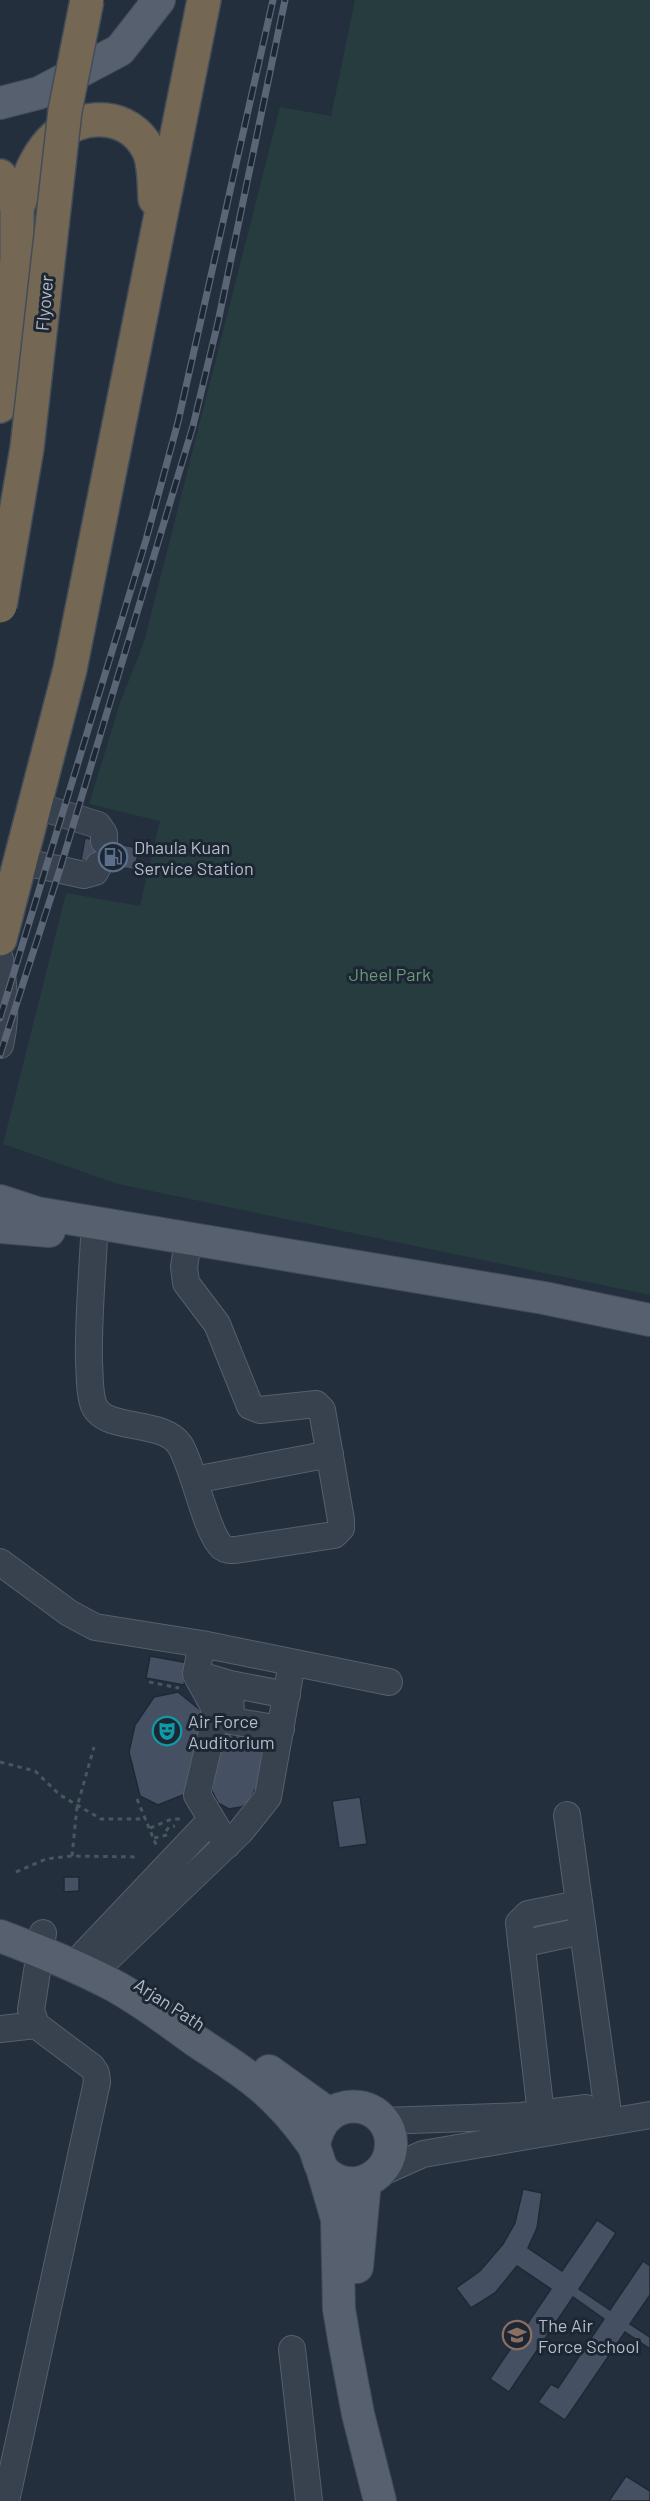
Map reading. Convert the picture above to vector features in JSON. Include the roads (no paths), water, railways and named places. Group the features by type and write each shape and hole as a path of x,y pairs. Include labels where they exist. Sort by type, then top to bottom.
{"highway":[{"name":"Flyover","path":"0,606 27,448 65,111 87,0"},
{"path":"0,939 69,669 204,0"},
{"path":"0,406 14,299 17,208 39,156 55,137 71,125 98,118 131,130 148,149 153,178 157,240"},
{"path":"0,176 17,208"}],"main road":[{"path":"0,103 39,93 120,50 159,0"},
{"path":"7,1216 94,1238 187,1248 538,1307 650,1331"},
{"path":"7,1216 98,1224 544,1299 650,1320"},
{"name":"Arjan Path","path":"0,1913 42,1942 128,1994 258,2084 285,2108 318,2157 337,2219 339,2309 358,2414 380,2501"},
{"name":"Arjan Path","path":"0,1936 42,1942 93,1958 165,1999 329,2114"},
{"path":"351,2106 375,2113 389,2132 390,2156 384,2166 370,2178 353,2183 341,2182 330,2177 318,2157 321,2123 329,2114 340,2108 351,2106"},
{"path":"370,2178 357,2267 359,2304 365,2354 395,2501"}],"street":[{"path":"20,861 84,875 95,872 102,853 104,834 98,825 34,805"},
{"path":"0,959 4,990 3,1031 0,1045"},
{"path":"94,1238 89,1339 90,1380 94,1406 100,1414 110,1419 160,1430 174,1438 183,1452 216,1539 227,1550 334,1535 341,1528 341,1520 324,1415 320,1405 260,1410 249,1406 217,1324 186,1283 184,1267 187,1248"},
{"path":"194,1480 330,1454"},
{"path":"0,1562 69,1613 95,1627 202,1644 388,1682"},
{"path":"202,1644 196,1674 214,1707 215,1719 197,1795 227,1845"},
{"path":"124,1927 227,1845 257,1813 267,1797 292,1663"},
{"path":"196,1674 231,1684 287,1695"},
{"path":"231,1684 231,1721 280,1729"},
{"path":"567,1815 607,2105"},
{"path":"93,1958 124,1927 211,1820"},
{"path":"541,2114 519,1923 528,1914 578,1904"},
{"path":"521,1944 582,1931"},
{"path":"6,2501 97,2082 96,2073 92,2067 36,2025 31,2010 42,1942"},
{"path":"0,2029 36,2025"},
{"path":"383,2121 541,2114 650,2100"},
{"path":"370,2178 408,2160 433,2152 650,2115"},
{"path":"292,2349 309,2501"}],"railway":[{"path":"0,1018 146,540 178,422 273,0"},
{"path":"0,1055 60,869 193,426 218,322 285,0"}],"place":[{"name":"Dhaula Kuan Service Station","path":"113,857"},
{"name":"Air Force Auditorium","path":"167,1731"},
{"name":"The Air Force School","path":"517,2335"}],"park label":[{"name":"Jheel Park","path":"390,974"}]}
